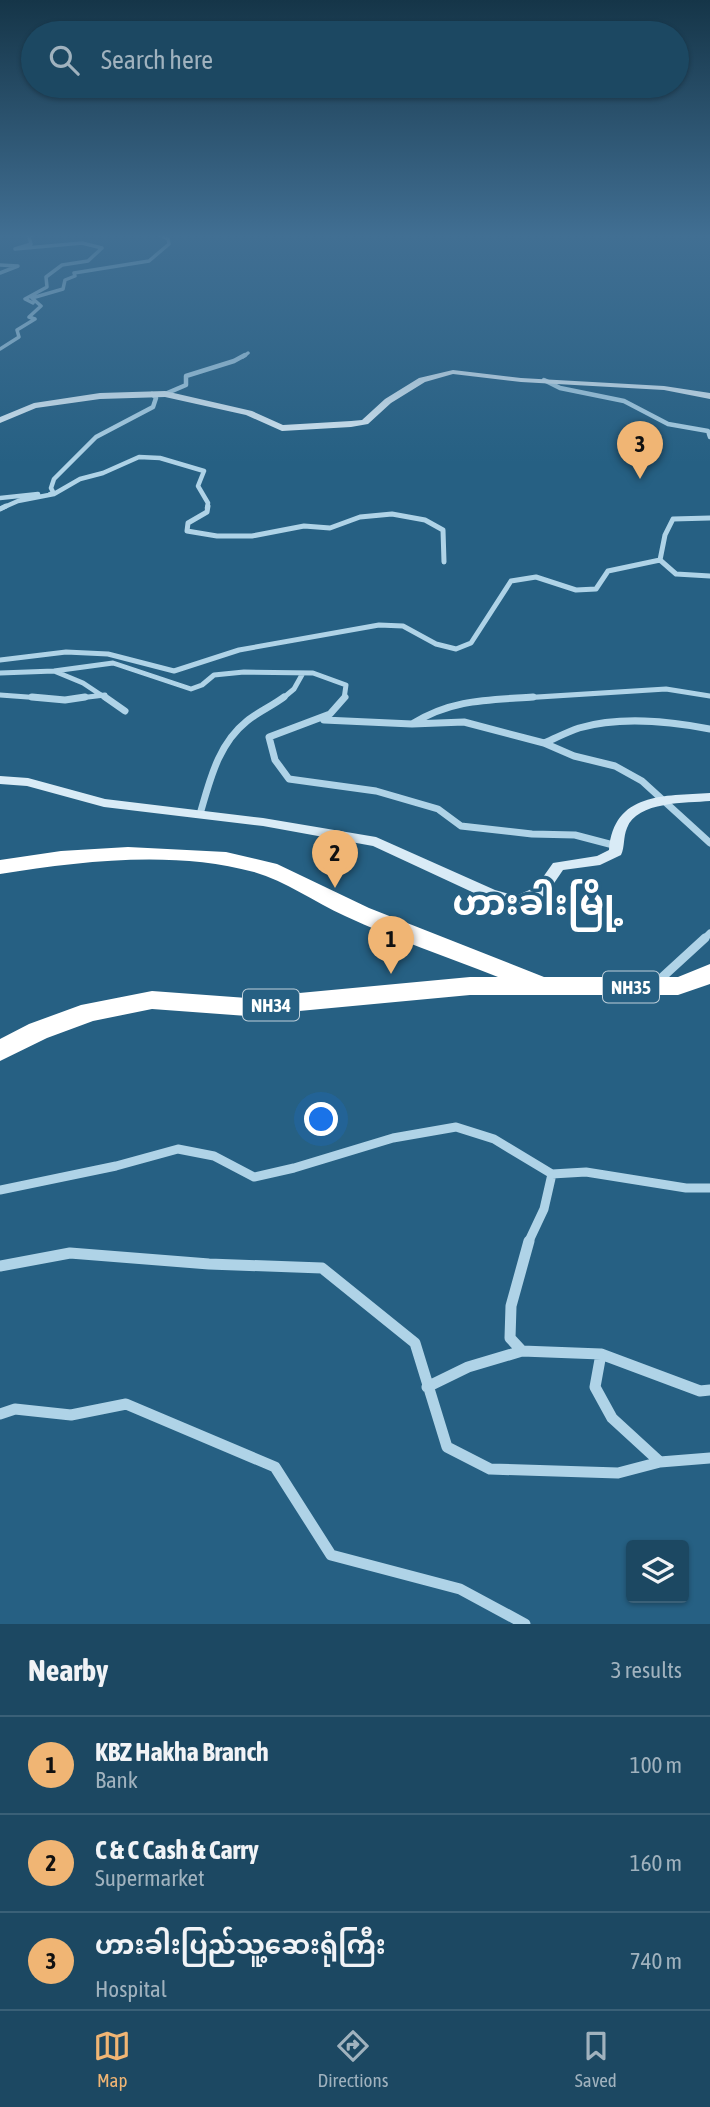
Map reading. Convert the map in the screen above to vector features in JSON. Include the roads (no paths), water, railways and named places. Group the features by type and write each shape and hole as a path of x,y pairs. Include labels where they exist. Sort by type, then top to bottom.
{"highway":[{"path":"0,867 96,856 142,855 210,857 255,865 285,875 360,913 550,988"},
{"name":"NH35","path":"550,988 651,987 691,983 710,973"},
{"name":"NH34","path":"0,1051 38,1031 90,1013 152,1000 247,1007 470,986 550,988"}],"street":[{"path":"0,349 19,337 18,330 35,319 29,317 37,311"},
{"path":"165,394 186,384 186,376 196,370 234,361 248,353"},
{"path":"0,419 34,406 100,396 165,394 261,417 282,428 365,422 388,401 422,380 442,373 466,372 521,380 664,388 710,396"},
{"path":"544,380 560,388 624,401 668,424 708,431 710,437"},
{"path":"54,494 51,488 54,480 96,437 153,407 156,398 152,394"},
{"path":"0,509 18,501 54,494 80,479 103,473 139,457 160,458 204,471 198,486 208,503 206,512 188,523 187,531 191,533 254,536 304,526 327,529 346,525 364,516 417,517 434,523 443,530 444,562"},
{"path":"0,498 20,494 54,494"},
{"path":"660,560 665,536 673,519 710,518"},
{"path":"660,560 676,574 710,576"},
{"path":"0,660 66,652 108,654 174,671 239,650 379,625 403,626 436,644 456,649 471,643 511,581 536,577 576,590 596,589 608,571 660,560"},
{"path":"0,673 20,669 53,671 97,663 113,663 191,689 202,685 214,675 244,672 313,673 346,685 345,697 324,720"},
{"path":"53,671 104,695 125,711"},
{"path":"200,814 219,756 225,747 247,721 293,690 303,673"},
{"path":"412,724 429,713 462,702 666,689 710,696"},
{"path":"0,695 65,700 104,695"},
{"path":"617,846 575,835 532,834 461,826 438,809 376,790 289,779 275,760 269,737 280,731 324,720 412,724 464,722 544,743 574,756 615,766 642,781 710,843"},
{"path":"544,743 584,727 644,722 684,724 710,729"},
{"path":"0,780 28,782 104,803 200,814 376,842 490,894 517,902 541,891 558,866 600,860 616,852 620,825 632,811 663,801 710,797"},
{"path":"651,987 710,933"},
{"path":"0,1039 38,1031"},
{"path":"0,1190 116,1166 178,1149 214,1156 254,1177 294,1168 393,1138 456,1127 494,1139 552,1174 586,1172 686,1188 710,1188"},
{"path":"522,1351 510,1338 511,1306 531,1232 544,1209 552,1174"},
{"path":"0,1266 70,1253 209,1264 322,1268 415,1343 447,1447 489,1469 618,1473 660,1462 710,1458"},
{"path":"427,1387 468,1367 522,1351 601,1354 700,1391 710,1390"},
{"path":"601,1354 595,1387 612,1418 660,1462"},
{"path":"0,1413 15,1409 71,1415 126,1404 275,1467 331,1555 460,1589 526,1624"}],"place":[{"name":"ဟားခါးပြည်သူ့ဆေးရုံကြီး","path":"640,479"},
{"name":"C & C Cash & Carry","path":"335,888"},
{"name":"KBZ Hakha Branch","path":"391,974"}],"district":[{"name":"ဟားခါးမြို့","path":"538,903"}]}
